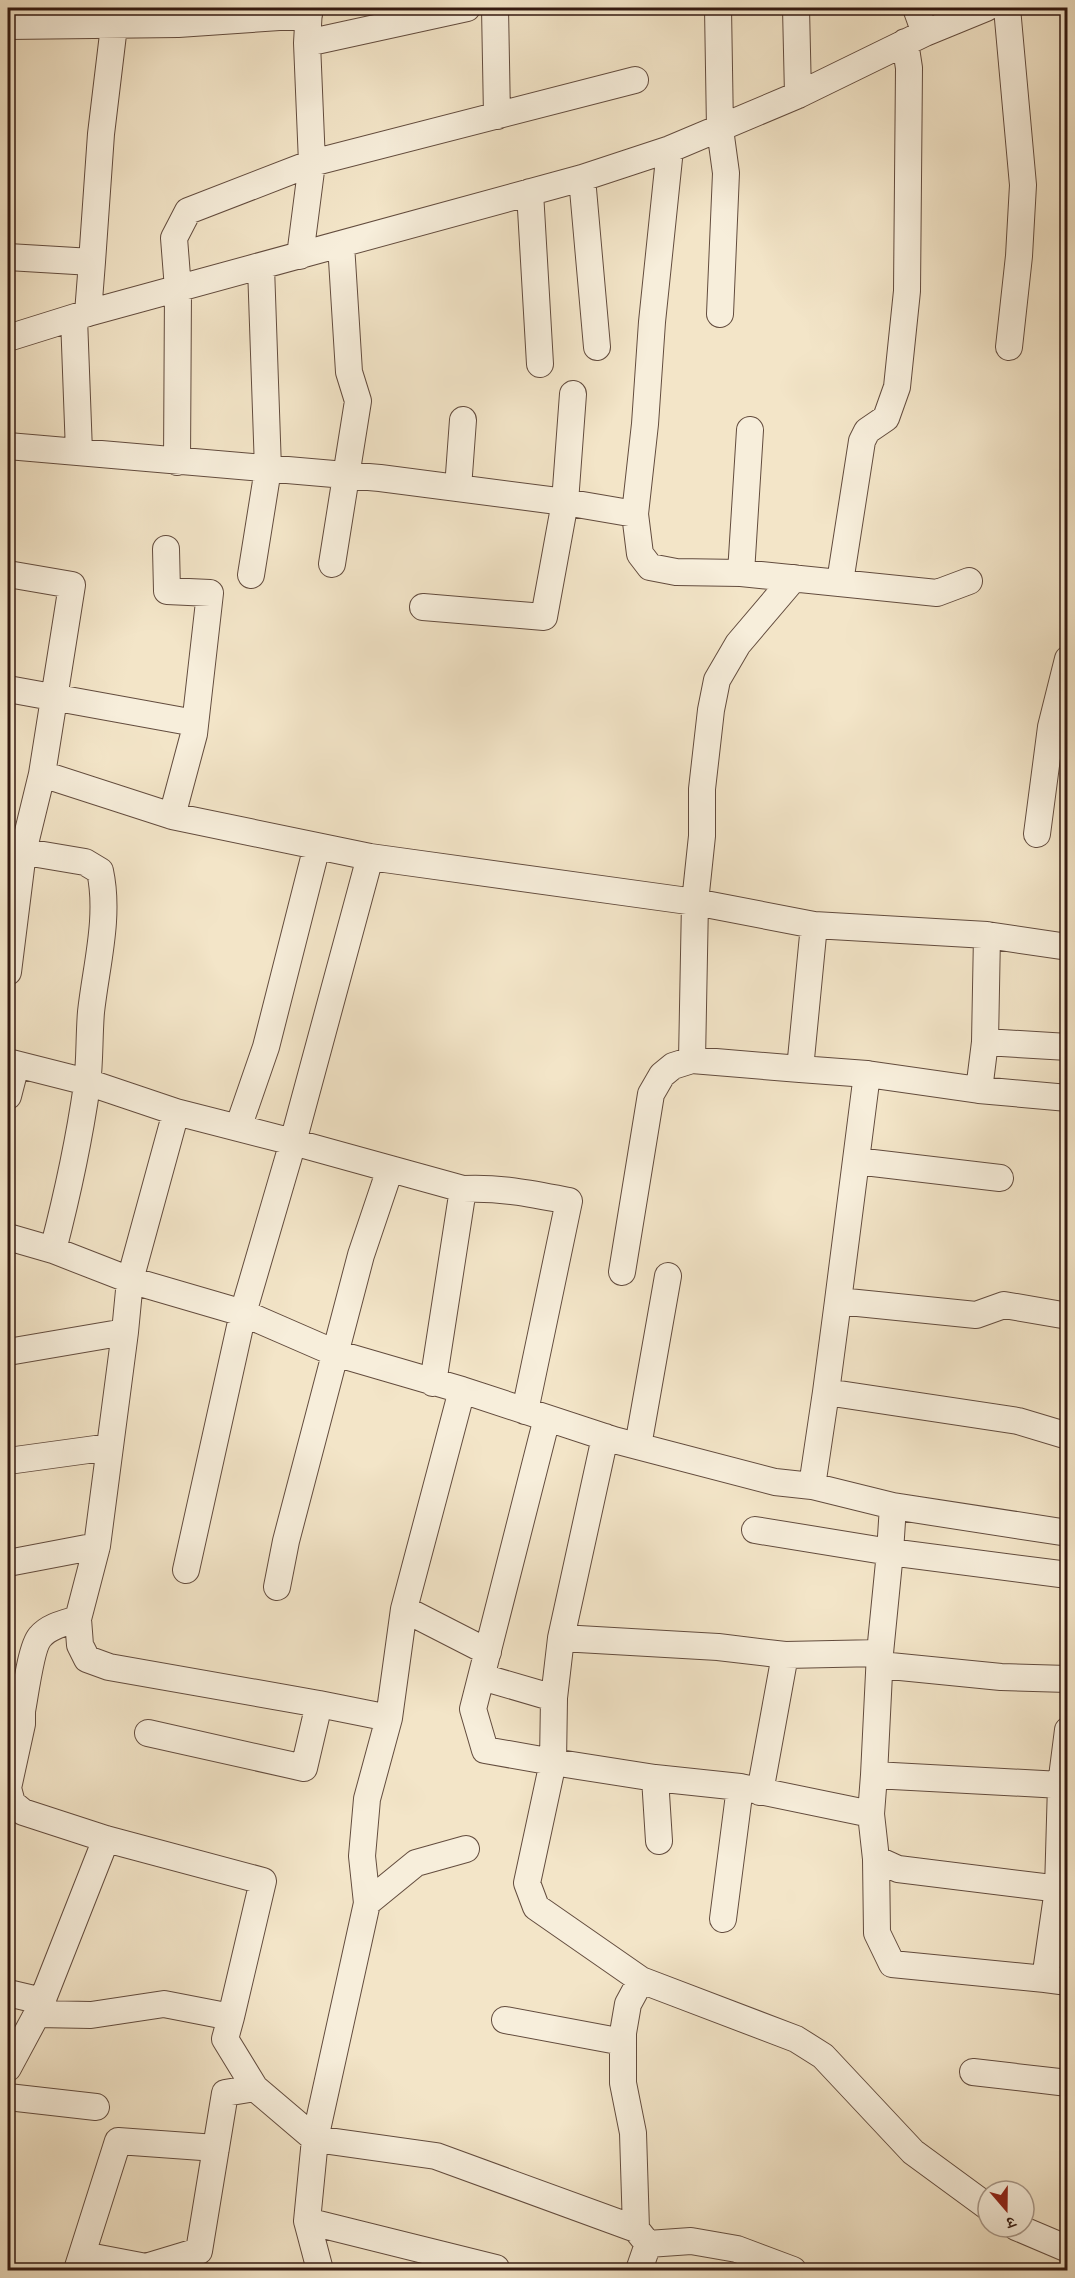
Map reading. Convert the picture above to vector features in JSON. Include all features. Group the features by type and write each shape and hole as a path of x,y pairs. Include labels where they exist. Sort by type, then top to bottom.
{"street":[{"path":"307,42 467,8"},
{"path":"495,8 497,116"},
{"path":"718,8 720,129 726,185 720,314"},
{"path":"796,8 798,95"},
{"path":"840,582 862,441 867,431 886,418 897,387 907,291 909,68 915,37 916,8"},
{"path":"8,338 582,178 670,149 798,95 915,37 986,8"},
{"path":"1006,8 1023,184 1019,256 1009,347"},
{"path":"8,26 114,26 178,16 309,11 307,42 312,163 300,255"},
{"path":"79,452 81,316 92,262 101,134 114,26"},
{"path":"177,462 178,289 174,238 188,211 312,163 635,80"},
{"path":"670,149 651,322 645,424 635,514 640,554 650,567 676,572 741,573 937,592 969,581"},
{"path":"582,178 597,348"},
{"path":"530,192 540,364"},
{"path":"332,564 358,401 349,372 341,244"},
{"path":"8,257 92,262"},
{"path":"251,575 268,469 261,267"},
{"path":"423,607 544,617 565,502 573,394"},
{"path":"458,488 463,420"},
{"path":"741,573 750,430"},
{"path":"8,446 346,475 565,502 635,514"},
{"path":"166,549 167,591 210,593 195,723 172,816"},
{"path":"8,573 72,585 42,774 15,850 8,967"},
{"path":"692,1060 695,902 702,836 702,789 711,710 717,680 738,644 794,578"},
{"path":"1037,834 1051,727 1064,691 1068,659"},
{"path":"8,689 195,723"},
{"path":"42,774 172,816 370,857 695,902 814,925 987,935 1068,947"},
{"path":"238,1128 266,1047 317,846"},
{"path":"15,850 85,862 100,871 104,888 87,1082 69,1192 53,1250"},
{"path":"186,1570 243,1313 293,1142 370,857"},
{"path":"800,1069 814,925"},
{"path":"979,1090 986,1042 987,935"},
{"path":"986,1042 1068,1047"},
{"path":"622,1272 651,1094 662,1075 673,1066 692,1060 867,1074 979,1090 1068,1098"},
{"path":"8,1096 12,1063 87,1082 176,1112 463,1189 514,1190 569,1201 536,1414 488,1652 473,1709 484,1750 655,1778 750,1790 871,1814"},
{"path":"812,1486 867,1074"},
{"path":"176,1112 130,1280 97,1546 78,1619 80,1645 87,1659 109,1667 389,1718"},
{"path":"856,1161 1000,1178"},
{"path":"277,1587 286,1541 361,1255 390,1169"},
{"path":"434,1383 463,1189"},
{"path":"8,1237 53,1250 130,1280 243,1313 335,1353 462,1390 638,1446 775,1482 812,1486 893,1506 1068,1533"},
{"path":"638,1446 668,1276"},
{"path":"838,1301 976,1315 1004,1305 1068,1316"},
{"path":"8,1352 125,1332"},
{"path":"320,2271 308,2221 315,2139 367,1903 362,1856 367,1799 389,1718 404,1609 462,1390"},
{"path":"826,1392 1018,1421 1068,1436"},
{"path":"606,1437 561,1638 554,1698 554,1762 527,1883 536,1907 641,1980 796,2039 823,2056 913,2152 976,2198"},
{"path":"8,1461 110,1447"},
{"path":"893,1506 880,1659 871,1814 876,1859 877,1933 892,1964 1056,1981 1063,1889 1061,1785 1068,1730"},
{"path":"755,1530 890,1552 1068,1575"},
{"path":"8,1563 97,1546"},
{"path":"404,1609 488,1652"},
{"path":"78,1619 53,1627 38,1638 15,1706 22,1724 8,1788 12,1803 23,1812 106,1839 263,1881 225,2039 255,2088 315,2139 436,2156 642,2237 691,2241 737,2249 793,2271"},
{"path":"561,1638 718,1647 785,1655 880,1659 1001,1677 1068,1678"},
{"path":"723,1919 750,1790 785,1655"},
{"path":"482,1677 554,1698"},
{"path":"148,1733 304,1768 319,1704"},
{"path":"874,1775 1061,1785"},
{"path":"655,1778 659,1841"},
{"path":"8,2068 40,2007 106,1839"},
{"path":"367,1903 417,1863 466,1849"},
{"path":"876,1859 897,1869 1063,1889"},
{"path":"639,2271 642,2237 633,2133 623,2083 623,2042 628,2004 641,1980"},
{"path":"8,1993 40,2007 91,2015 164,2004 231,2017"},
{"path":"505,2020 623,2042"},
{"path":"216,2148 118,2141 80,2263 146,2267 199,2251 216,2148 225,2093 235,2055"},
{"path":"973,2072 1068,2083"},
{"path":"225,2093 255,2088"},
{"path":"8,2097 96,2107"},
{"path":"308,2221 496,2268"},
{"path":"1036,2235 1068,2249"}]}
